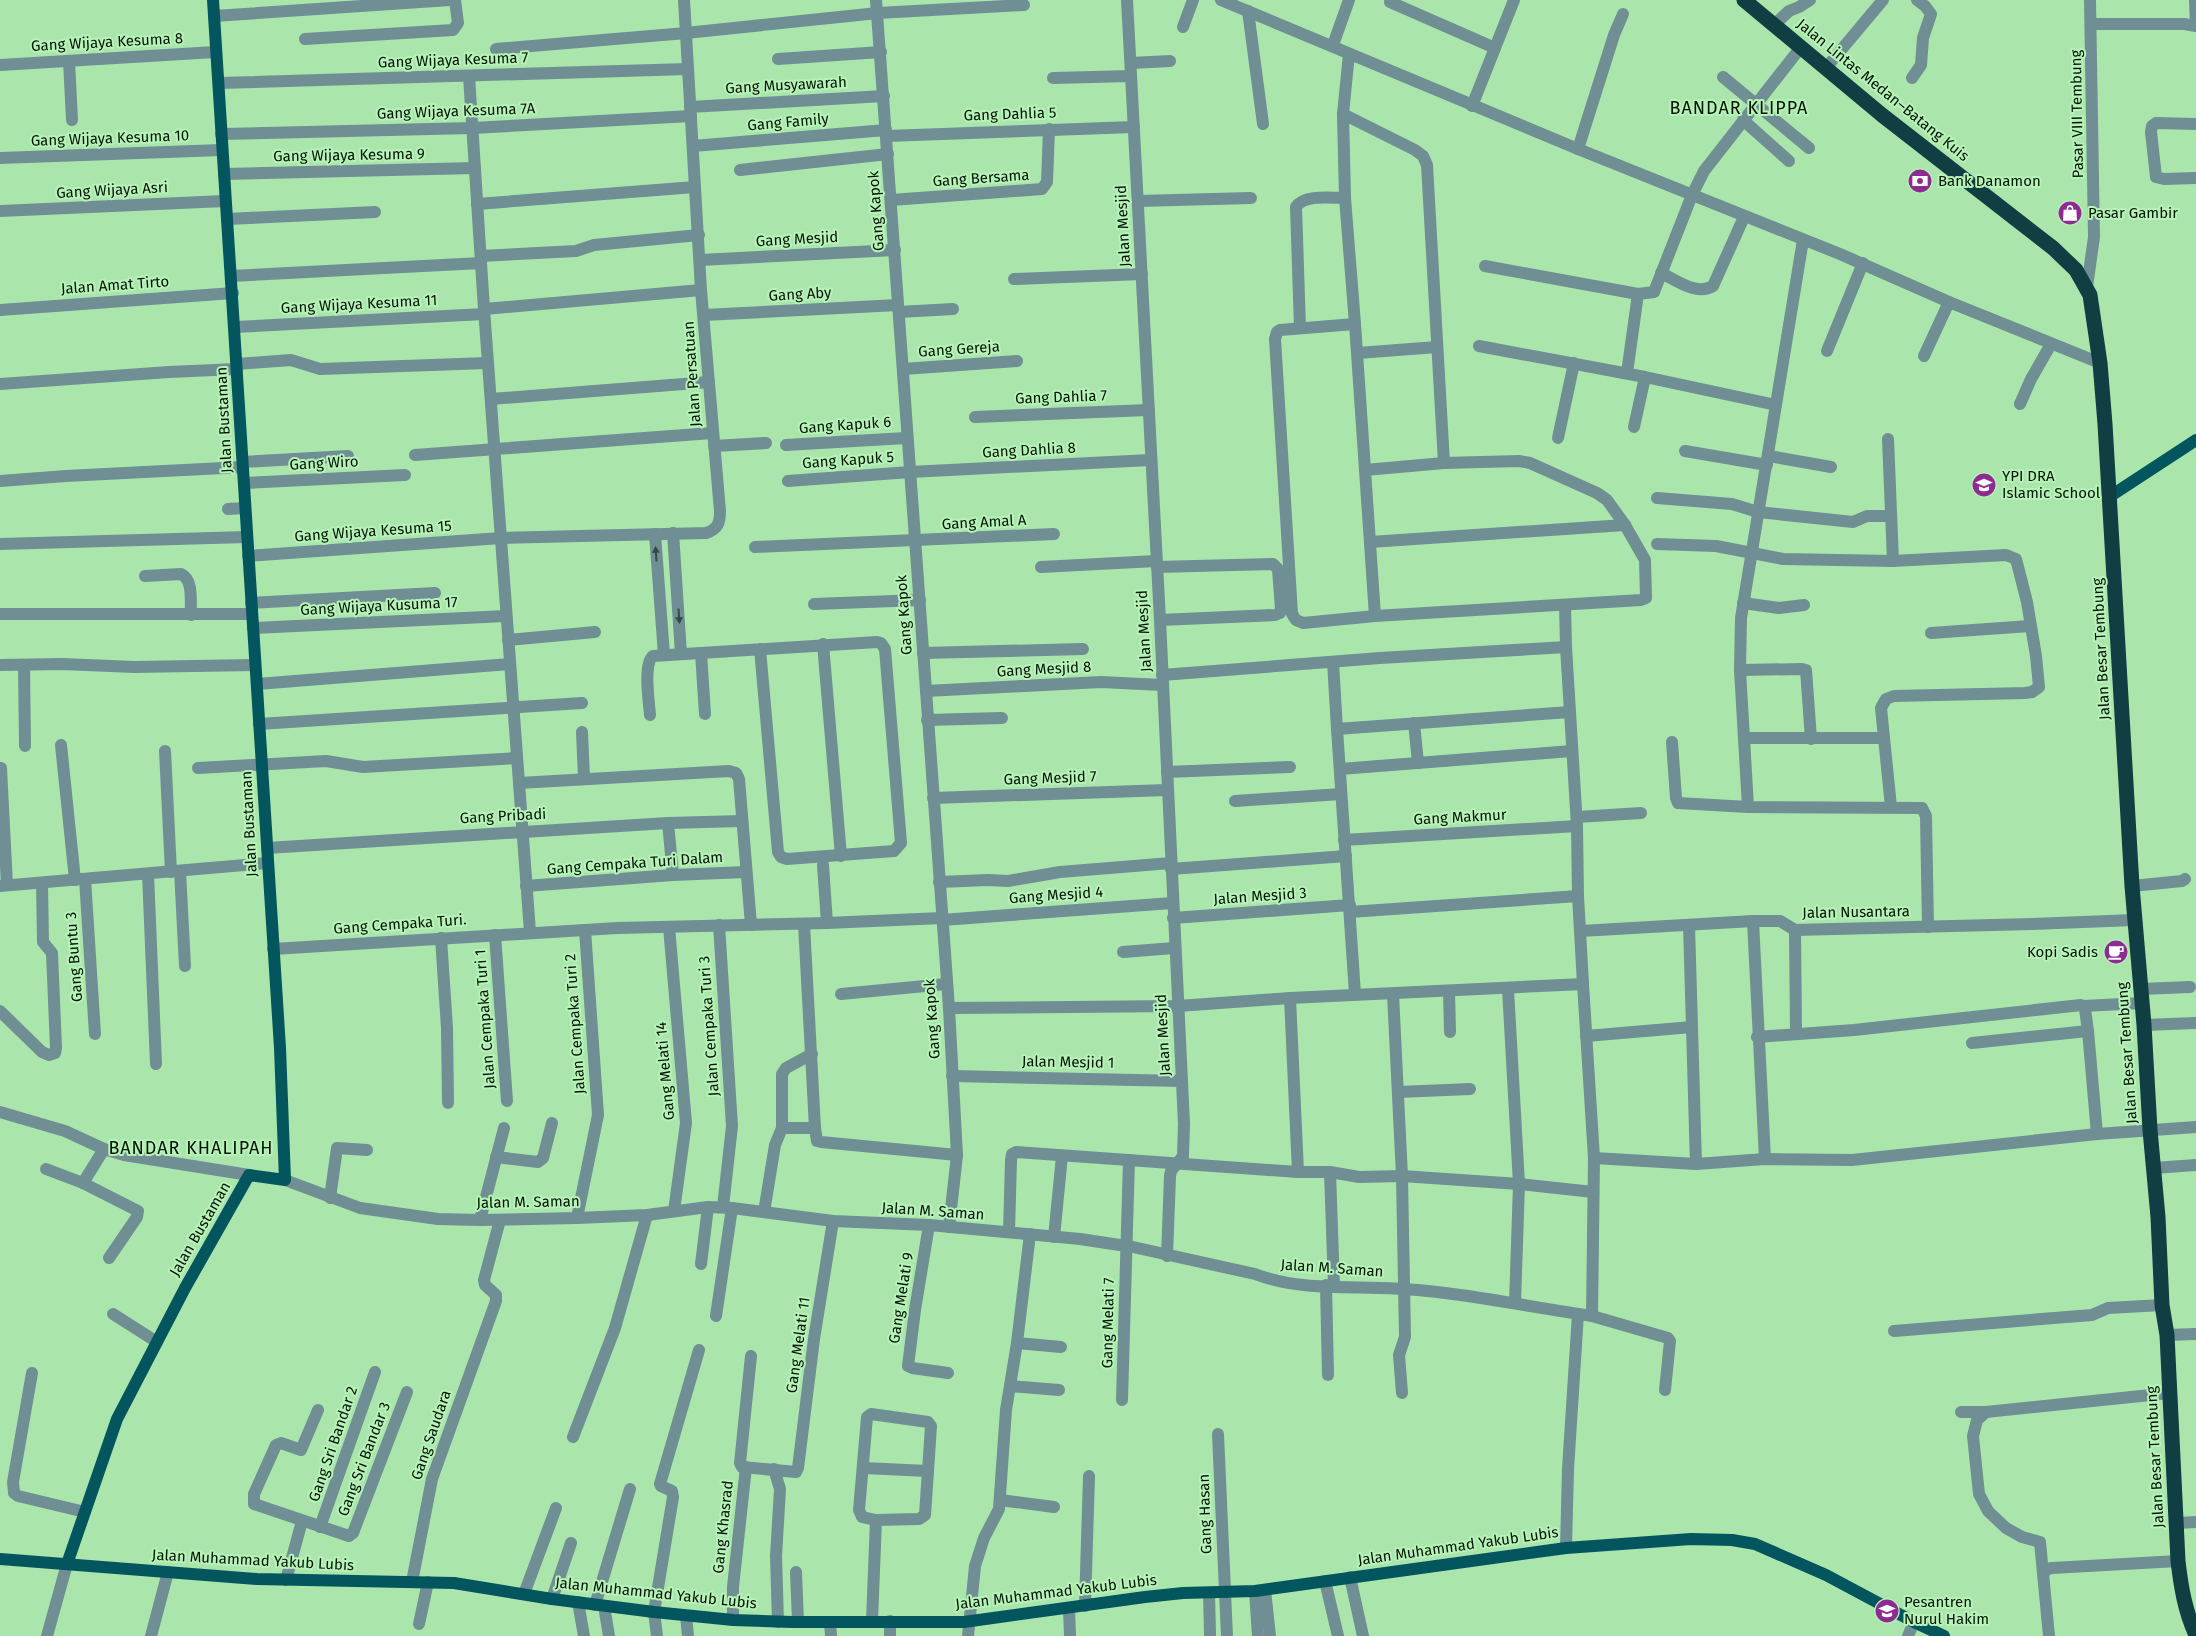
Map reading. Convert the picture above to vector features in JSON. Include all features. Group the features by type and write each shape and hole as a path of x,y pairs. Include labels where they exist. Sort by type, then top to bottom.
{"highway":[{"name":"Jalan Lintas Medan–Batang Kuis","path":"1744,0 1882,115 2054,248 2076,270 2087,287"},
{"name":"Jalan Besar Tembung","path":"2087,287 2094,317 2100,364 2134,920 2144,1025 2150,1130 2158,1217 2162,1305 2167,1335 2178,1561 2181,1591 2187,1614 2196,1635"}],"main road":[{"name":"Jalan Bustaman","path":"67,1564 117,1419 249,1175 285,1180 262,765 213,0"},
{"path":"2109,497 2196,440"},
{"name":"Jalan Muhammad Yakub Lubis","path":"0,1559 286,1580 454,1583 552,1599 733,1620 778,1622 970,1621 1145,1597 1260,1591 1566,1548 1691,1539 1732,1540 1755,1544 1826,1575 1944,1636"}],"street":[{"path":"214,16 305,6 450,0"},
{"path":"305,39 453,30 458,23 455,0"},
{"name":"Jalan Persatuan","path":"501,538 706,533 715,530 720,522 701,290 684,0"},
{"name":"Jalan Mesjid","path":"1127,0 1182,1081 1184,1149 1183,1156 1171,1171 1167,1256"},
{"path":"1183,27 1193,0"},
{"path":"1221,0 1472,106 1864,264 1949,302 2100,364"},
{"path":"1333,46 1348,0"},
{"path":"1472,106 1514,0"},
{"path":"1775,24 1788,11 1810,0"},
{"path":"1826,68 1883,0"},
{"path":"1912,78 1922,65 1923,38 1931,14 1917,0"},
{"name":"Pasar VIII Tembung","path":"2087,287 2094,237 2090,0"},
{"path":"2091,24 2184,24 2196,26 2195,0"},
{"path":"1390,2 1495,48"},
{"path":"496,49 686,33 877,6 1024,5"},
{"name":"Gang Kapok","path":"877,6 899,309 906,438 920,600 927,720 949,1008 957,1155 949,1227"},
{"path":"1248,11 1263,124"},
{"path":"1578,149 1614,35 1623,14"},
{"path":"1485,266 1638,294 1654,292 1692,195 1708,165 1801,47"},
{"name":"Gang Wijaya Kesuma 8","path":"0,65 215,52"},
{"path":"778,60 881,52"},
{"path":"1349,54 1342,114 1345,198 1358,353 1375,616"},
{"path":"69,61 72,120"},
{"path":"1053,78 1131,70 1170,61"},
{"name":"Gang Wijaya Kesuma 7","path":"219,83 688,69"},
{"path":"469,76 490,399 530,932"},
{"path":"1723,77 1809,148"},
{"name":"Gang Musyawarah","path":"690,111 884,96"},
{"name":"Gang Wijaya Kesuma 7A","path":"222,134 472,128 690,111"},
{"path":"1342,114 1416,150 1426,160 1444,463"},
{"path":"1743,120 1789,160"},
{"path":"2196,124 2156,123 2152,126 2150,132 2156,176 2164,179 2196,178"},
{"name":"Gang Dahlia 5","path":"887,133 1134,127"},
{"name":"Gang Bersama","path":"891,200 1042,189 1047,182 1049,129"},
{"name":"Gang Family","path":"693,146 887,133"},
{"name":"Gang Wijaya Kesuma 10","path":"0,158 222,150"},
{"path":"740,170 888,154"},
{"name":"Gang Wijaya Kesuma 9","path":"224,174 475,168"},
{"path":"477,204 695,187"},
{"path":"1138,201 1251,198"},
{"path":"1300,328 1296,207 1298,203 1307,199 1345,198"},
{"name":"Gang Wijaya Asri","path":"0,211 225,200"},
{"path":"226,219 375,212"},
{"path":"1661,273 1696,289 1705,289 1713,286 1744,217"},
{"path":"231,276 481,260 576,250 594,245 699,236"},
{"path":"1748,807 1740,670 1743,603 1803,240"},
{"name":"Gang Mesjid","path":"700,260 895,250"},
{"path":"1827,351 1864,264"},
{"path":"1014,279 1142,274"},
{"name":"Gang Wijaya Kesuma 11","path":"235,326 484,312 701,290"},
{"name":"Jalan Amat Tirto","path":"0,310 233,293"},
{"path":"1626,373 1638,294"},
{"path":"1924,356 1949,302"},
{"name":"Gang Aby","path":"704,315 952,309"},
{"path":"1355,324 1280,330 1274,339 1292,614 1296,620 1303,623 1375,616 1641,600 1646,598 1645,560 1626,525 1602,496 1530,463 1510,460 1444,463 1365,470"},
{"path":"2020,404 2030,380 2051,344"},
{"path":"1479,346 1626,373 1776,405"},
{"path":"1358,353 1437,348"},
{"path":"0,384 169,372 291,360 320,369 488,362"},
{"name":"Gang Gereja","path":"903,369 1017,361"},
{"path":"1558,438 1574,364"},
{"path":"1634,427 1645,377"},
{"path":"490,399 709,382"},
{"name":"Gang Dahlia 7","path":"975,417 1149,410"},
{"path":"415,455 712,433"},
{"name":"Gang Kapuk 6","path":"786,446 906,438"},
{"path":"1888,439 1893,561"},
{"path":"714,446 766,443"},
{"path":"1685,451 1831,467"},
{"path":"0,481 348,456"},
{"name":"Gang Dahlia 8","path":"910,472 1150,460"},
{"name":"Gang Kapuk 5","path":"788,481 910,472"},
{"name":"Gang Wiro","path":"244,483 405,475"},
{"path":"1657,498 1732,504 1758,512 1853,522 1867,516 1891,516"},
{"path":"228,509 246,508"},
{"path":"1370,542 1626,525"},
{"path":"673,533 681,654"},
{"path":"655,534 664,654"},
{"name":"Gang Amal A","path":"755,547 915,542 1054,534"},
{"path":"0,544 247,537"},
{"name":"Gang Wijaya Kesuma 15","path":"248,556 501,538"},
{"path":"1657,544 1716,546 1783,559 1893,561 2006,555 2016,559 2027,602 2036,656 2039,684 2036,690 2025,693 1890,697 1883,703 1882,708 1891,807"},
{"path":"1041,567 1156,564 1274,564 1278,569 1281,611 1275,615 1160,620"},
{"path":"145,576 181,574 185,576 189,583 191,615"},
{"path":"0,614 191,615 435,593"},
{"path":"659,596 677,595"},
{"path":"814,604 920,600"},
{"path":"1743,603 1779,608 1804,605"},
{"path":"1565,605 1577,822 1578,896 1594,1158 1592,1316"},
{"name":"Gang Wijaya Kusuma 17","path":"253,628 506,616"},
{"path":"1931,633 2030,626"},
{"path":"508,640 595,632"},
{"path":"650,715 648,663 653,656 823,644 881,643 885,650 901,843 894,851 787,859 781,857 778,852 760,649"},
{"path":"823,644 841,856"},
{"name":"Gang Mesjid 8","path":"926,691 1162,680 1333,662 1566,648"},
{"path":"923,653 1083,649"},
{"path":"701,653 705,714"},
{"path":"1333,662 1355,994"},
{"path":"257,684 510,664"},
{"path":"0,665 255,666"},
{"path":"24,665 25,746"},
{"path":"1740,670 1806,670 1811,739"},
{"path":"259,724 582,703"},
{"path":"1337,728 1570,712"},
{"path":"927,720 1002,718"},
{"path":"1414,723 1418,763"},
{"path":"582,732 584,778"},
{"path":"1745,738 1884,738"},
{"path":"1672,742 1676,798 1678,803 1748,807 1922,808 1925,812 1928,927"},
{"name":"Gang Buntu 3","path":"62,745 80,880 95,1034"},
{"path":"165,751 185,966"},
{"path":"1340,769 1572,751"},
{"path":"198,768 326,761 363,767 517,758"},
{"path":"1167,772 1290,767"},
{"path":"1,768 3,885 267,863"},
{"path":"519,783 733,771 739,779 751,925"},
{"name":"Gang Mesjid 7","path":"933,798 1168,790"},
{"path":"1235,801 1341,794"},
{"name":"Gang Makmur","path":"1344,840 1577,822 1641,813"},
{"name":"Gang Pribadi","path":"266,848 522,831 742,821"},
{"path":"668,823 673,875"},
{"path":"939,882 1008,881 1060,872 1346,856"},
{"path":"823,865 827,923"},
{"name":"Gang Cempaka Turi Dalam","path":"526,886 673,875 746,872"},
{"path":"148,874 156,1064"},
{"path":"2132,886 2182,881 2185,878"},
{"path":"0,1011 42,1052 49,1055 55,1053 52,953 43,942 42,883"},
{"name":"Jalan Mesjid 3","path":"1173,918 1578,896"},
{"name":"Gang Mesjid 4","path":"751,925 942,919 1172,903"},
{"name":"Jalan Nusantara","path":"1581,931 1753,921 1780,921 1795,930 2134,920"},
{"path":"1753,921 1757,1037 1765,1160"},
{"path":"804,924 817,1141 957,1155"},
{"name":"Jalan Cempaka Turi 3","path":"716,1316 728,1208 732,1126 719,925"},
{"name":"Gang Cempaka Turi.","path":"273,949 530,932 751,925"},
{"path":"1689,925 1696,1164"},
{"name":"Gang Melati 14","path":"669,927 686,1123 674,1211"},
{"name":"Jalan Cempaka Turi 2","path":"578,1218 598,1116 585,930"},
{"path":"1795,930 1796,1033"},
{"name":"Jalan Cempaka Turi 1","path":"494,935 507,1101"},
{"path":"441,938 447,1028 448,1103"},
{"path":"1123,952 1174,948"},
{"path":"841,994 946,984"},
{"path":"949,1008 1178,1006 1355,994 1508,989 1583,984"},
{"path":"1757,1037 1854,1030 2074,1005 2083,1006 2190,987"},
{"path":"1508,989 1518,1184 1514,1303"},
{"path":"1449,991 1450,1032"},
{"path":"1394,994 1402,1176 1405,1340 1399,1355 1402,1392"},
{"path":"1290,998 1298,1172"},
{"path":"2083,1006 2088,1031 2097,1134"},
{"path":"2144,1025 2196,1023"},
{"path":"1586,1036 1692,1028"},
{"path":"1972,1043 2088,1031"},
{"path":"764,1212 775,1145 782,1128 782,1074 786,1068 812,1054"},
{"name":"Jalan Mesjid 1","path":"952,1076 1182,1081"},
{"path":"1398,1092 1470,1089"},
{"path":"0,1112 65,1131 104,1149 141,1159 249,1175"},
{"path":"496,1157 538,1162 542,1158 552,1123"},
{"path":"1594,1158 1696,1164 1765,1160 1852,1160 2097,1134 2196,1127"},
{"path":"480,1220 504,1128"},
{"path":"782,1128 815,1128"},
{"path":"330,1198 338,1148 368,1150"},
{"path":"84,1183 104,1149"},
{"path":"1008,1232 1011,1160 1012,1154 1016,1152 1298,1172 1330,1172 1359,1176 1402,1176 1518,1184 1593,1192"},
{"path":"1054,1236 1062,1156"},
{"name":"Gang Melati 7","path":"1122,1400 1129,1160"},
{"path":"2154,1168 2196,1165"},
{"path":"46,1169 84,1183 138,1211 137,1217 109,1258"},
{"path":"1328,1375 1330,1172"},
{"name":"Jalan M. Saman","path":"285,1180 360,1208 438,1219 578,1218 647,1215 708,1207 728,1208 833,1221 929,1225 1054,1236 1126,1246 1300,1285 1404,1288 1514,1303 1592,1316 1668,1338 1670,1341 1665,1390"},
{"path":"701,1264 708,1207"},
{"path":"573,1437 615,1328 647,1215"},
{"name":"Gang Saudara","path":"412,1582 432,1478 496,1301 496,1295 485,1285 484,1280 500,1220"},
{"name":"Gang Melati 11","path":"774,1469 796,1472 798,1468 814,1340 833,1221"},
{"name":"Gang Melati 9","path":"929,1225 908,1366 948,1373"},
{"path":"968,1636 975,1566 984,1538 996,1516 1000,1500 1006,1410 1018,1343 1030,1234"},
{"path":"1894,1331 2092,1315 2108,1308 2162,1305"},
{"path":"113,1314 157,1342"},
{"path":"1566,1548 1568,1469 1578,1314"},
{"path":"2167,1335 2196,1334"},
{"path":"1018,1343 1061,1347"},
{"path":"657,1636 654,1612 673,1497 672,1491 660,1484 699,1350"},
{"path":"751,1356 739,1458 742,1467 774,1469 780,1489 776,1556 778,1622"},
{"name":"Gang Sri Bandar 2","path":"320,1527 375,1372"},
{"path":"32,1373 13,1482 14,1493 18,1496 85,1512"},
{"path":"1010,1386 1059,1390"},
{"name":"Gang Sri Bandar 3","path":"320,1527 349,1536 354,1533 407,1392"},
{"path":"1961,1412 1986,1412 2170,1393"},
{"path":"318,1410 301,1450 281,1443 276,1445 253,1500 256,1505 320,1527"},
{"path":"1986,1412 1980,1415 1977,1420 1973,1436 1979,1494 1988,1510 2006,1528 2022,1537 2040,1542 2049,1636"},
{"path":"871,1414 928,1422 931,1426 925,1515 923,1518 876,1520 862,1517 859,1514 864,1468 866,1420 871,1414"},
{"name":"Gang Hasan","path":"1218,1434 1227,1636"},
{"name":"Gang Khasrad","path":"733,1620 733,1579 746,1468"},
{"path":"864,1468 928,1471"},
{"path":"1085,1606 1089,1476"},
{"path":"609,1636 600,1605 630,1489"},
{"path":"1000,1500 1054,1507"},
{"path":"524,1594 556,1508"},
{"path":"872,1622 876,1520"},
{"path":"286,1580 302,1521"},
{"path":"2177,1523 2196,1522"},
{"path":"552,1599 571,1543"},
{"path":"2044,1574 2045,1570 2052,1568 2178,1561"},
{"path":"48,1636 67,1564"},
{"path":"151,1636 168,1572"},
{"path":"796,1572 798,1622"},
{"path":"1350,1577 1363,1636"},
{"path":"1325,1581 1338,1636"},
{"path":"419,1624 428,1582"},
{"path":"1258,1636 1260,1591"},
{"path":"1260,1591 1270,1636"},
{"path":"1209,1593 1210,1635"},
{"path":"578,1602 584,1636"},
{"path":"1070,1608 1070,1636"},
{"path":"686,1616 688,1636"},
{"path":"890,1621 890,1636"},
{"path":"830,1622 831,1636"},
{"path":"1908,1636 1914,1622"}],"place":[{"name":"Bank Danamon","path":"1920,181"},
{"name":"Pasar Gambir","path":"2070,213"},
{"name":"YPI DRA Islamic School","path":"1984,485"},
{"name":"Kopi Sadis","path":"2116,952"},
{"name":"Pesantren Nurul Hakim","path":"1887,1611"}],"district":[{"name":"BANDAR KLIPPA","path":"1739,108"},
{"name":"BANDAR KHALIPAH","path":"191,1148"}]}
